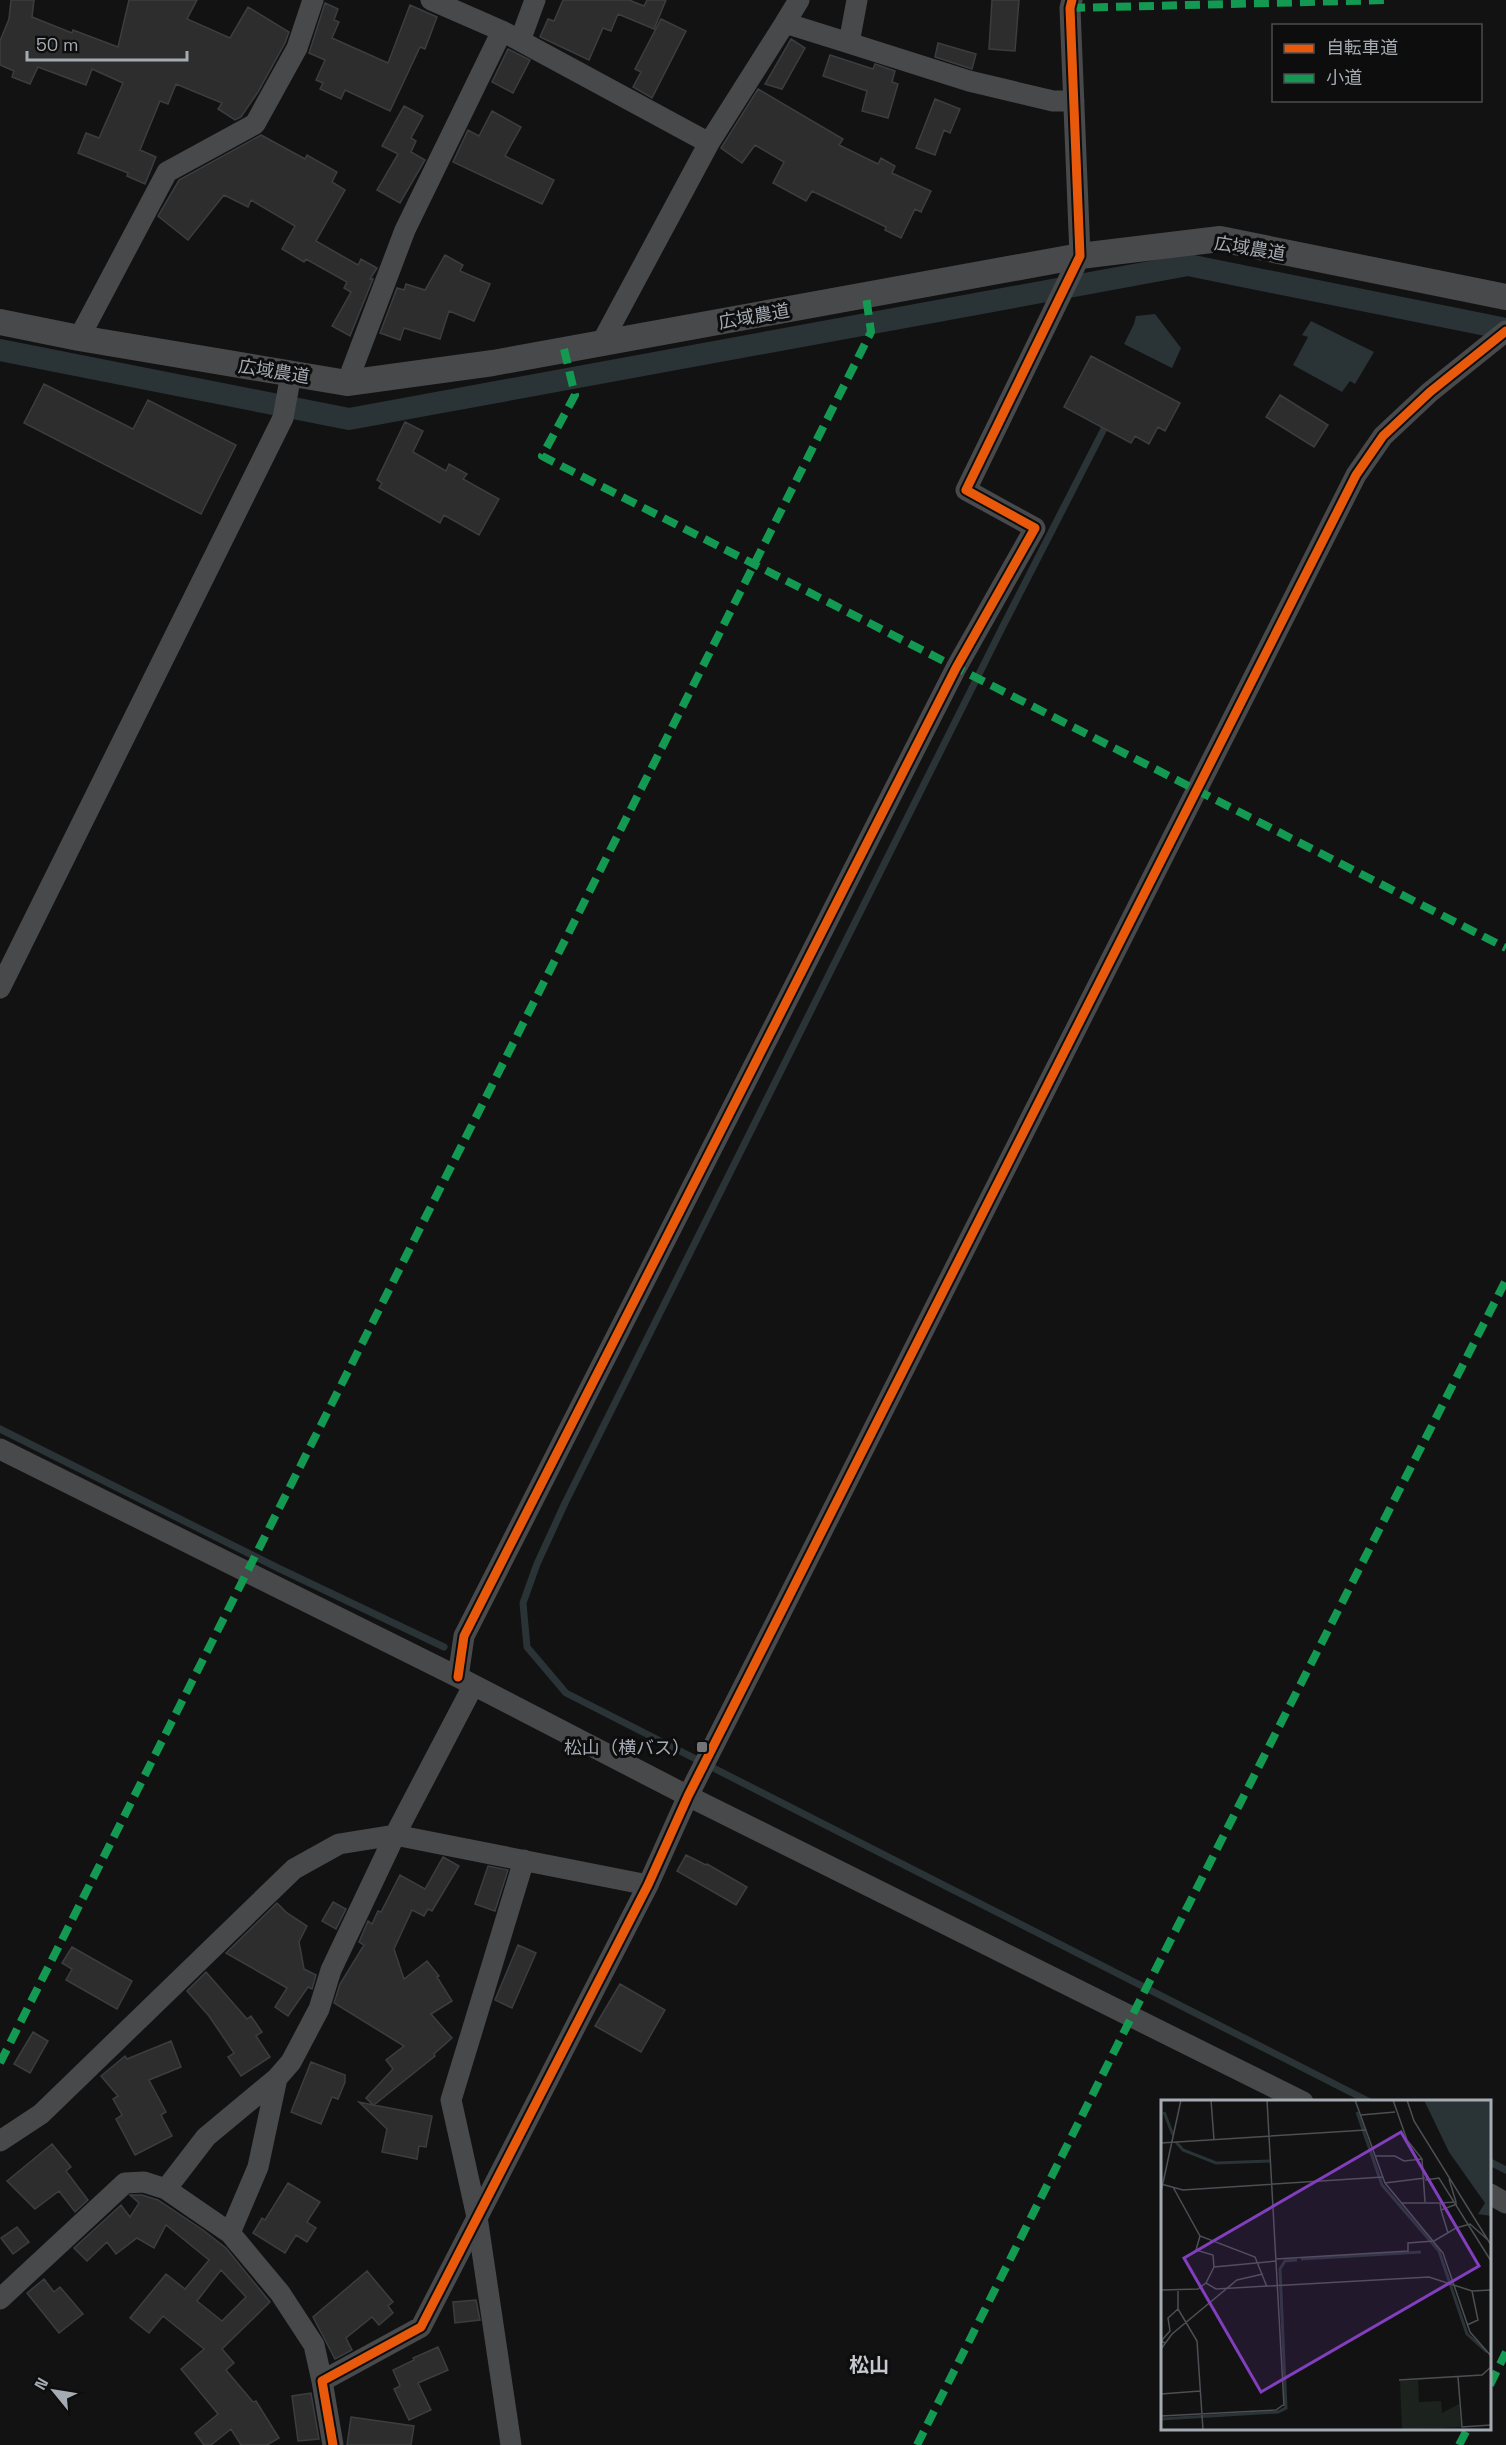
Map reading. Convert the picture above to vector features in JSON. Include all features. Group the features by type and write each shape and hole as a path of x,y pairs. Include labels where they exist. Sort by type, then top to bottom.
{"street":[{"path":"80,338 167,172 255,124 297,48 313,0"},
{"path":"431,0 511,36 709,143"},
{"path":"347,383 405,230 511,36 535,0"},
{"path":"602,342 709,143 799,0"},
{"path":"849,43 857,0"},
{"path":"166,2189 206,2137 277,2078 291,2062 319,2009 331,1970 466,1682 464,1636 956,668 1035,528 966,490 1080,256 1070,8 1072,0"},
{"path":"785,23 969,81 1053,101 1074,101"},
{"name":"広域農道","path":"0,322 80,338 347,383 493,363 1080,256 1220,239 1506,297"},
{"path":"322,2381 421,2327 648,1885 688,1796 1356,475 1391,429 1430,392 1506,332"},
{"path":"0,988 283,418 291,374"},
{"path":"0,1449 466,1682 688,1796 1299,2100"},
{"path":"0,2141 41,2114 294,1869 339,1844 395,1835 648,1885"},
{"path":"511,2445 477,2217 450,2100 524,1860"},
{"path":"230,2233 258,2167 277,2078"},
{"path":"0,2299 125,2183 144,2182 166,2189 230,2233 280,2293 314,2345 333,2445"},
{"path":"1491,2195 1506,2203"}],"shaded area":[{"path":"1155,314 1181,348 1172,368 1124,344 1136,316"},
{"path":"1311,321 1374,352 1355,384 1350,381 1342,392 1293,365 1308,337 1302,335"}],"building":[{"path":"11,0 34,0 32,17 72,33 73,30 118,47 129,0 197,0 187,19 230,38 248,7 289,32 258,92 241,117 235,120 218,109 222,103 176,84 168,104 160,101 140,150 156,157 145,184 127,176 128,173 78,153 86,133 99,138 123,83 92,69 86,85 38,67 30,84 12,77 14,71 0,65 0,41 9,19"},
{"path":"563,0 629,0 644,6 647,0 666,0 654,29 618,14 611,31 603,28 589,60 540,37 548,19 554,21"},
{"path":"992,0 1019,0 1015,51 989,49"},
{"path":"325,3 338,9 334,20 339,22 332,38 388,63 410,5 437,17 425,49 420,47 390,111 345,90 341,99 320,89 323,83 316,80 325,60 309,53"},
{"path":"661,19 686,31 652,98 633,87 641,72 635,69"},
{"path":"791,39 805,48 782,89 765,84"},
{"path":"938,43 976,54 972,69 935,57"},
{"path":"508,49 530,60 513,93 492,82"},
{"path":"830,55 873,69 875,64 895,71 892,82 898,84 888,118 862,111 867,91 823,76"},
{"path":"758,89 843,139 839,145 878,164 881,158 895,166 892,173 931,191 921,212 915,209 901,238 885,230 886,227 812,191 806,201 773,183 784,162 755,145 742,163 721,148"},
{"path":"935,99 960,109 950,133 944,130 935,155 916,148"},
{"path":"404,106 423,116 411,138 416,141 411,152 425,160 400,203 377,190 398,154 382,146"},
{"path":"492,111 521,127 505,156 554,180 542,204 453,162 468,130 479,136"},
{"path":"261,135 305,159 307,155 337,172 332,182 345,190 316,241 358,265 361,259 377,268 370,279 373,279 350,336 332,326 351,292 344,288 347,282 306,259 304,262 282,249 295,226 251,200 248,207 224,195 188,240 158,216 179,180"},
{"path":"445,255 463,265 460,271 490,284 474,321 449,311 440,339 404,328 400,340 380,333 397,288 404,290 406,284 425,290"},
{"path":"1091,356 1180,403 1165,431 1158,427 1149,444 1135,436 1131,443 1064,407"},
{"path":"44,384 133,429 148,400 236,445 201,514 24,423"},
{"path":"1280,395 1328,425 1314,447 1266,417"},
{"path":"405,422 423,431 413,452 446,471 449,464 467,474 463,479 499,499 479,535 444,515 440,523 379,488 382,483 377,480"},
{"path":"686,1855 747,1887 736,1905 677,1871"},
{"path":"443,1857 459,1866 432,1911 428,1909 424,1916 412,1910 394,1949 404,1979 427,1961 439,1976 437,1977 452,2001 431,2014 452,2038 434,2054 435,2056 374,2105 432,2116 426,2147 419,2146 417,2159 382,2152 387,2129 359,2102 373,2105 366,2098 393,2069 386,2060 404,2046 334,2003 340,1984 364,1945 359,1942 368,1921 372,1924 378,1911 381,1912 400,1875 425,1889"},
{"path":"488,1866 508,1870 495,1911 475,1904"},
{"path":"333,1902 346,1909 336,1929 322,1921"},
{"path":"277,1903 287,1913 307,1926 299,1942 304,1969 316,1975 312,1989 308,1987 288,2016 275,2007 287,1988 226,1953"},
{"path":"518,1945 536,1953 512,2008 495,2000"},
{"path":"72,1947 132,1981 117,2009 66,1980 72,1969 62,1963"},
{"path":"206,1972 247,2019 251,2016 262,2032 256,2036 270,2057 241,2076 228,2057 234,2053 209,2016 187,1991"},
{"path":"620,1984 665,2010 641,2052 595,2026"},
{"path":"33,2032 48,2041 30,2073 14,2064"},
{"path":"171,2041 181,2067 149,2080 166,2112 161,2115 172,2136 135,2155 116,2119 122,2115 113,2099 118,2096 101,2076 125,2056 127,2059"},
{"path":"311,2062 345,2075 345,2082 338,2099 332,2097 321,2124 291,2112"},
{"path":"52,2144 71,2167 66,2171 88,2200 75,2212 59,2191 35,2209 7,2181"},
{"path":"288,2183 320,2202 307,2222 316,2228 307,2242 296,2235 285,2253 253,2233 262,2218 265,2220"},
{"path":"130,2195 142,2195 158,2200 203,2230 226,2248 270,2302 222,2349 234,2363 226,2370 253,2402 256,2401 279,2438 267,2445 241,2445 231,2429 211,2445 204,2445 195,2433 218,2414 181,2369 204,2349 163,2316 149,2333 130,2318 166,2274 185,2289 209,2260 166,2225 154,2248 137,2238 116,2254 107,2242 87,2261 74,2248 121,2205 130,2217 139,2203","holes":["221,2270 246,2297 222,2321 197,2301"]},
{"path":"17,2227 29,2242 13,2254 1,2238"},
{"path":"367,2271 393,2302 388,2306 393,2313 379,2325 372,2317 346,2338 352,2350 335,2359 313,2317"},
{"path":"44,2279 54,2292 60,2287 83,2314 59,2333 27,2293"},
{"path":"476,2300 480,2320 455,2323 453,2302"},
{"path":"438,2347 448,2370 418,2383 431,2410 409,2420 394,2389 400,2386 393,2370"},
{"path":"311,2393 319,2439 298,2441 292,2396"},
{"path":"351,2417 414,2426 411,2445 347,2445"}],"waterway":[{"path":"0,350 349,419 1188,265 1506,329"},
{"path":"1107,423 1003,626 565,1503 537,1564 523,1603 527,1647 566,1693 1366,2100"},
{"path":"0,1429 278,1568 444,1647"},
{"path":"1491,2162 1506,2170"}],"marked path":[{"path":"1070,8 1387,0"},
{"path":"0,2063 871,332 866,296"},
{"path":"564,349 575,395 542,456 1506,948"},
{"path":"917,2445 1506,1280"},
{"path":"1491,2383 1506,2352"},
{"path":"1459,2445 1467,2430"}],"cycle path":[{"path":"458,1677 464,1636 956,668 1035,528 966,490 1080,256 1070,8 1072,0"},
{"path":"333,2445 322,2381 421,2327 648,1885 688,1796 1356,475 1383,436 1430,392 1506,331"}],"place":[{"name":"松山（横バス）","path":"702,1747"}],"district":[{"name":"松山","path":"869,2365"}]}
